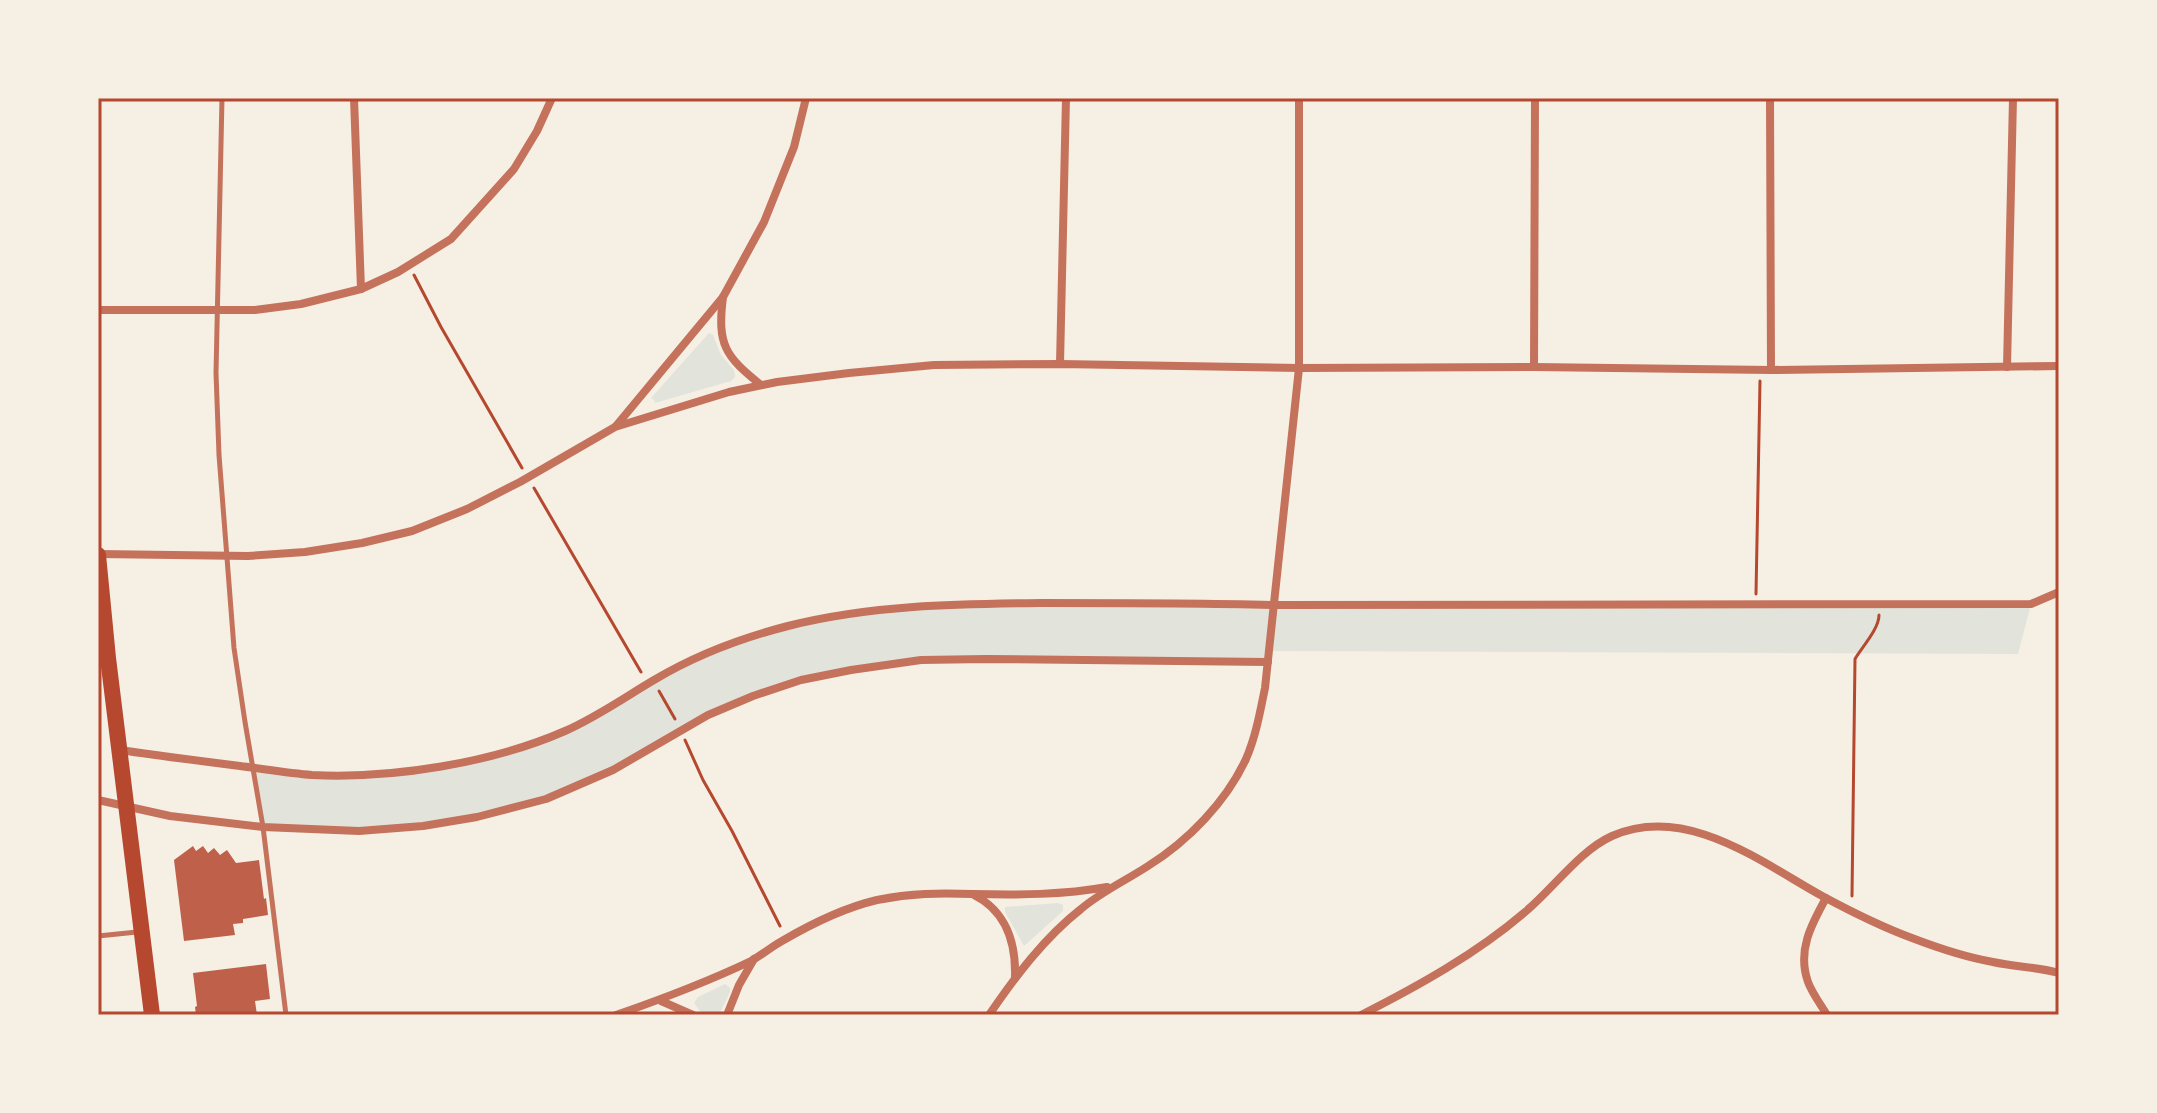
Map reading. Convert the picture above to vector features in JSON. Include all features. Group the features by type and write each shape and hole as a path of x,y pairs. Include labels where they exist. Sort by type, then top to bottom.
{"main road":[{"path":"98,555 103,658 119,750 152,1015"}],"street":[{"path":"354,98 361,289"},
{"path":"98,310 255,310 301,304 361,289 451,239 514,169 552,98"},
{"path":"615,427 723,297 764,222 794,147 806,98"},
{"path":"1060,364 1066,98"},
{"path":"989,1015 1015,978 1058,929 1081,908 1149,866 1180,842 1211,811 1246,757 1257,725 1275,605 1299,368 1299,98"},
{"path":"1534,367 1535,98"},
{"path":"1770,98 1771,370"},
{"path":"2007,367 2013,98"},
{"path":"723,297 720,325 727,350 740,368 761,385"},
{"path":"98,555 227,556 305,552 412,531 467,509 615,427 729,392 849,373 934,365 1060,364 1771,370 2059,366"},
{"path":"119,750 311,775 421,770 472,760 564,731 696,657 747,638 839,615 888,609 960,604 1151,603 2031,604 2059,592"},
{"path":"98,800 170,816 263,827 359,831 423,826 477,817 546,799 613,770 708,715 801,680 851,670 921,660 1268,662"},
{"path":"1361,1015 1478,947 1526,912 1594,847 1612,836 1656,827 1684,829 1738,848 1826,898 1910,938 1995,963 2059,973"},
{"path":"616,1015 660,1001 754,959 840,912 873,901 931,893 1046,894 1112,887"},
{"path":"973,894 987,902 1005,924 1015,959 1015,978"},
{"path":"1826,898 1808,930 1803,959 1808,984 1827,1015"},
{"path":"727,1015 754,959"},
{"path":"660,1001 693,1015"}],"lane":[{"path":"222,98 216,373 219,455 234,648 263,827 286,1015"},
{"path":"98,936 141,932"}],"path":[{"path":"409,265 441,327 638,670 653,680 681,730 703,780 786,939"},
{"path":"1755,604 1761,369"},
{"path":"1852,910 1855,659 1879,623 1880,603"}],"shaded area":[{"path":"709,333 734,370 735,377 731,381 655,403 651,398"},
{"path":"944,604 2031,604 2018,654 1270,651 1268,662 921,660 801,680 708,715 613,770 546,799 477,817 359,831 263,827 253,768 363,775 472,760 564,731 696,657 788,626"},
{"path":"1063,905 1063,911 1024,946 1005,907"},
{"path":"725,984 730,992 719,1015 703,1015 694,1003 698,997"}],"building":[{"path":"193,846 196,851 203,846 208,853 214,848 220,855 227,850 236,863 259,860 268,915 233,924 235,935 184,941 174,860"},
{"path":"266,964 270,999 255,1001 257,1015 196,1015 193,973"}]}
